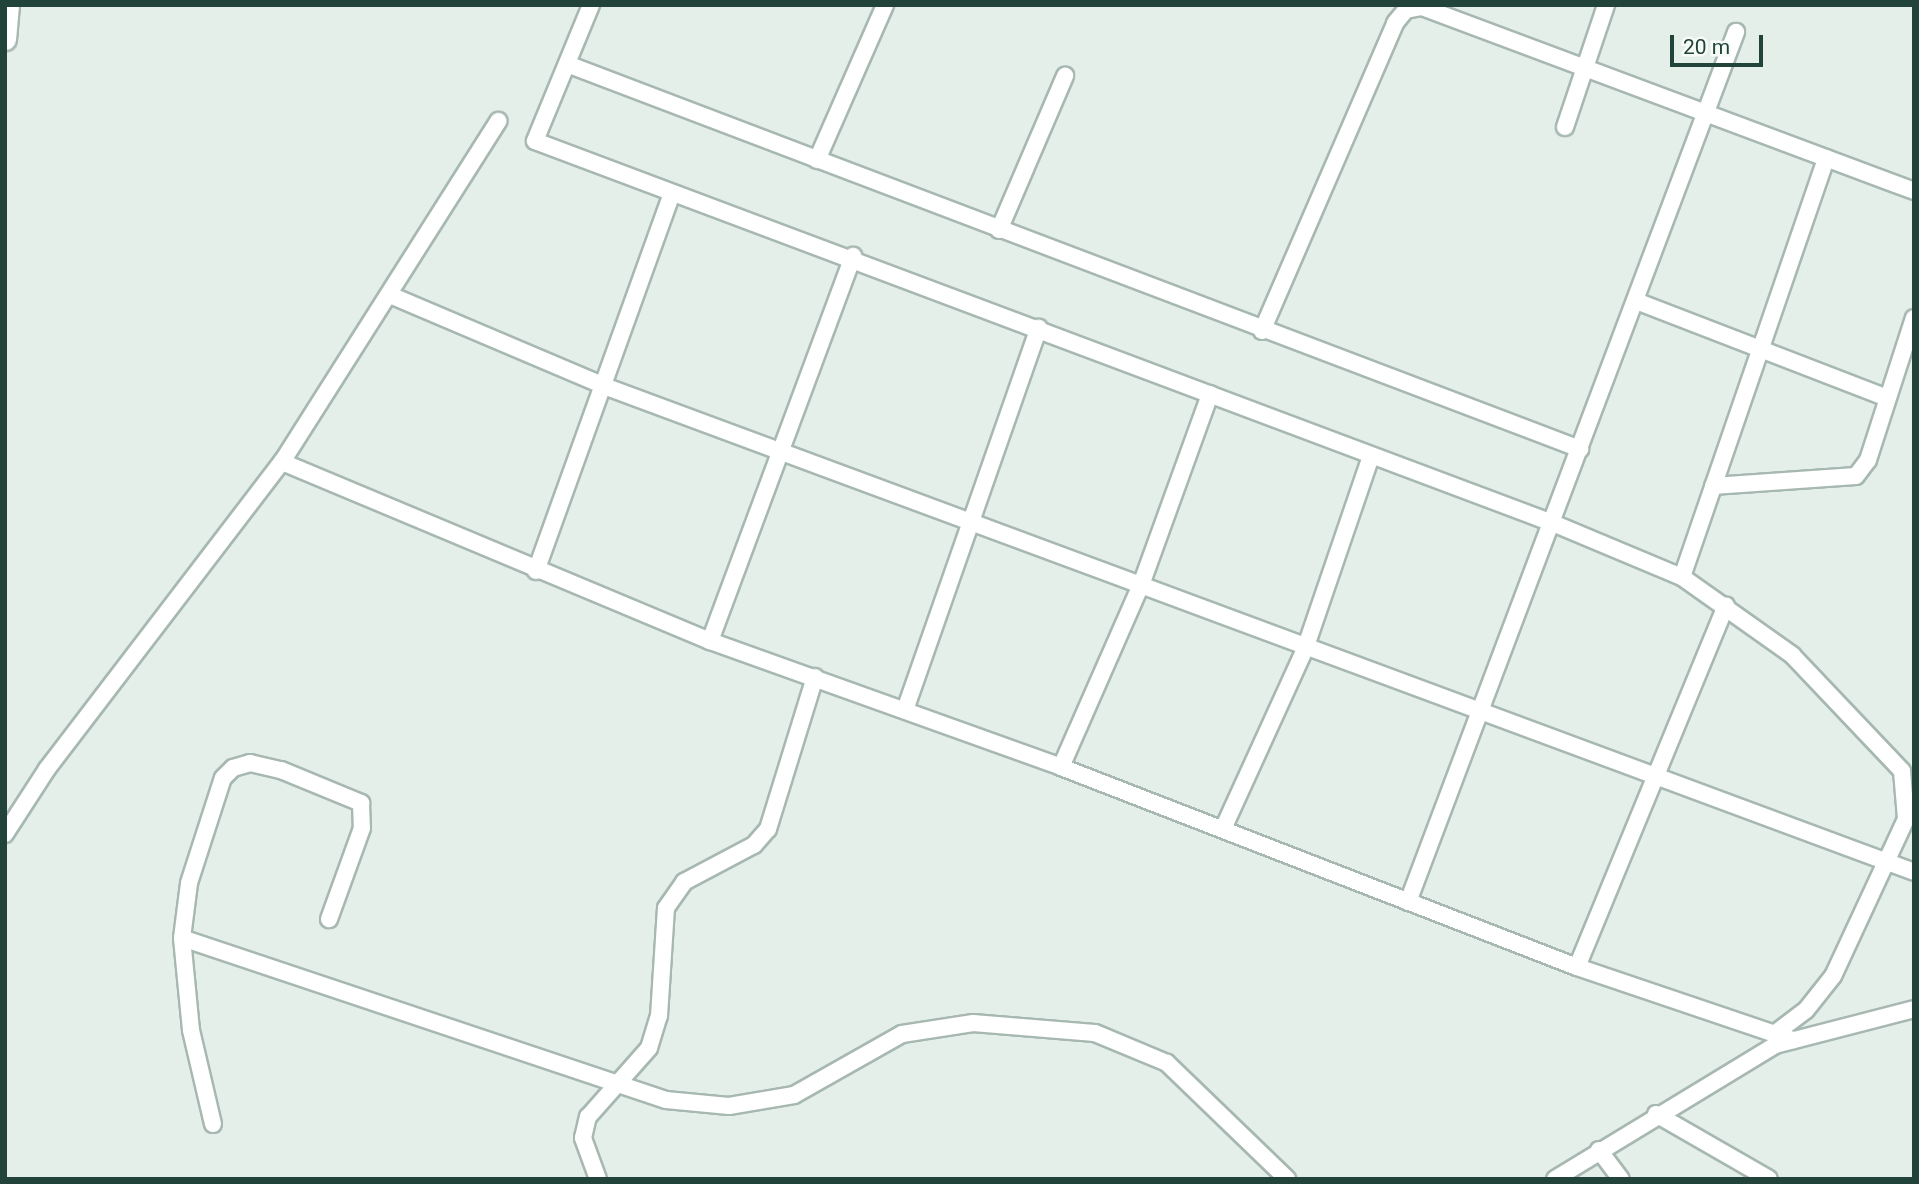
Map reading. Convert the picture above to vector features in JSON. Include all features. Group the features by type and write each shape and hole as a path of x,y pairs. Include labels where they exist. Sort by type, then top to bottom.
{"street":[{"path":"5,39 8,5"}],"lane":[{"path":"591,5 535,141 671,197 853,256 1371,457 1555,524 1682,577 1792,655 1902,771 1906,819 1833,976 1806,1010 1774,1034"},
{"path":"817,160 885,5"},
{"path":"1565,127 1606,5"},
{"path":"1262,331 1395,23 1406,10 1422,7 1914,191"},
{"path":"1408,902 1483,715 1736,32"},
{"path":"567,64 1262,331 1580,449"},
{"path":"999,230 1065,76"},
{"path":"5,834 47,769 282,462 498,121"},
{"path":"1682,577 1826,158"},
{"path":"536,570 671,197"},
{"path":"710,641 853,256"},
{"path":"390,295 604,386 1141,585 1305,649 1914,872"},
{"path":"1636,301 1887,398"},
{"path":"1713,486 1839,482 1856,476 1868,460 1914,318"},
{"path":"905,710 1039,328"},
{"path":"1061,767 1141,585 1210,394"},
{"path":"1223,829 1305,649 1371,457"},
{"path":"282,462 710,641 1061,767 1577,967 1793,1040"},
{"path":"1577,967 1726,606"},
{"path":"598,1179 583,1138 588,1117 614,1082 649,1048 659,1016 666,908 684,882 754,845 768,829 815,677"},
{"path":"213,1124 191,1030 183,938 189,883 223,778 250,763 349,794 361,803 362,828 329,919"},
{"path":"183,938 666,1100 729,1106 794,1095 902,1034 973,1023 1095,1033 1167,1063 1287,1179"},
{"path":"1555,1179 1656,1114 1793,1040 1914,1009"},
{"path":"1656,1114 1769,1179"},
{"path":"1599,1150 1621,1179"}]}
